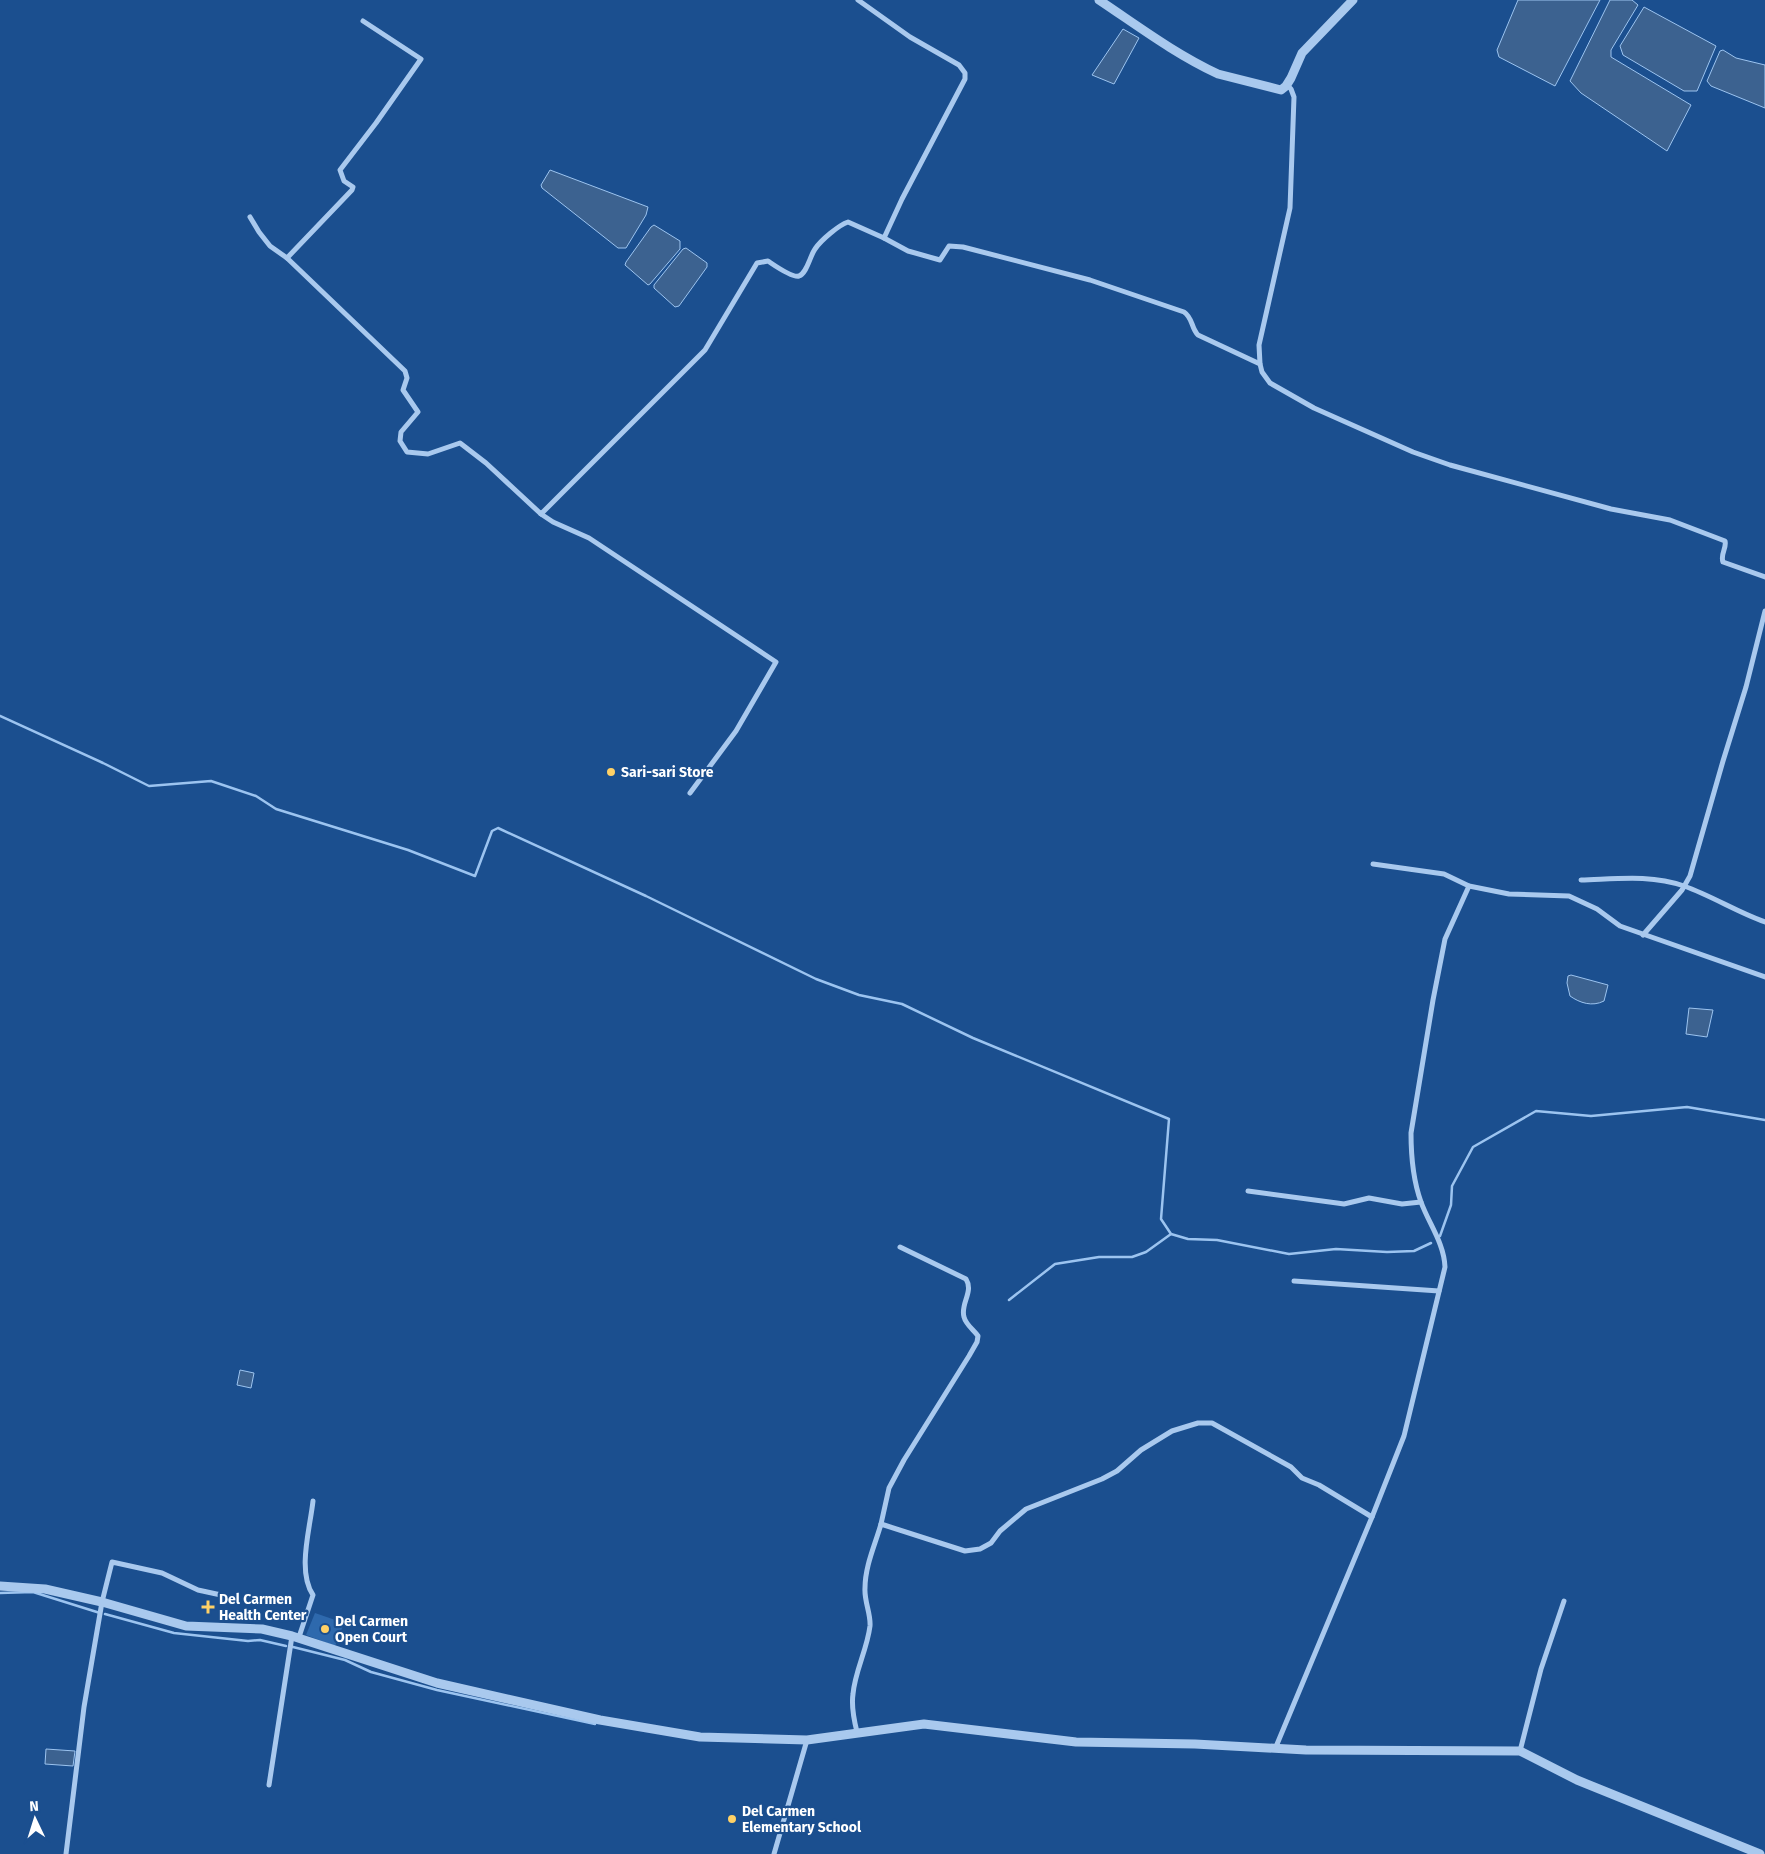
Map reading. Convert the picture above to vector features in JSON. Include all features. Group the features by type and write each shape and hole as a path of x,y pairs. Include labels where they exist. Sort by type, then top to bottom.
{"street":[{"path":"858,0 910,37 959,65 965,73 965,79 902,199 884,238"},
{"path":"1099,0 1178,54 1210,70 1281,90 1293,74 1302,54 1353,0"},
{"path":"287,258 352,190 353,187 344,180 340,170 421,59 364,20"},
{"path":"1286,85 1291,89 1294,97 1292,192 1259,345 1262,372 1270,383 1314,408 1413,452 1450,465 1611,509 1670,520 1725,541 1726,545 1721,558 1723,562 1765,577"},
{"path":"250,217 270,246 287,258 405,371 407,378 403,390 418,412 401,432 400,441 407,452 428,454 460,443 486,463 541,514 553,522 589,538 776,662 736,731 690,793"},
{"path":"541,514 705,350 757,263 768,261 793,276 799,276 803,273 815,249 841,224 848,222 908,251 940,260 950,246 963,247 1099,283 1184,312 1189,316 1198,335 1260,364"},
{"path":"1643,935 1684,888 1694,865 1746,687 1765,611"},
{"path":"1373,864 1444,874 1469,886 1509,894 1569,896 1597,908 1620,926 1765,977"},
{"path":"1581,880 1646,878 1684,888 1727,904 1746,915 1765,922"},
{"path":"1275,1749 1404,1436 1445,1267 1445,1254 1421,1202 1416,1185 1412,1164 1411,1133 1433,1000 1446,939 1469,886"},
{"path":"1248,1191 1337,1204 1369,1198 1402,1204 1421,1202"},
{"path":"857,1732 852,1708 852,1696 866,1648 870,1623 866,1606 865,1588 870,1559 881,1524 889,1488 904,1460 969,1356 978,1336 963,1315 970,1284 966,1279 900,1247"},
{"path":"1294,1281 1439,1291"},
{"path":"881,1524 965,1551 980,1549 991,1542 1000,1531 1026,1510 1093,1483 1117,1471 1142,1450 1172,1430 1206,1422 1291,1468 1302,1478 1319,1485 1372,1517"},
{"path":"269,1785 295,1637 313,1595 308,1588 305,1564 313,1501"},
{"path":"66,1854 78,1751 102,1602 112,1562 162,1573 198,1590 221,1595"},
{"path":"0,1586 45,1589 102,1602 186,1626 262,1630 295,1637 437,1683 600,1720 700,1737 807,1740 924,1724 1076,1742 1195,1744 1275,1749 1438,1752 1520,1751 1577,1780 1760,1854"},
{"path":"1520,1751 1541,1670 1564,1601"},
{"path":"774,1854 807,1740"}],"shaded area":[{"path":"1518,0 1600,0 1555,86 1499,57 1497,50"},
{"path":"1610,0 1632,0 1638,5 1611,50 1611,57 1691,105 1667,151 1581,93 1570,81"},
{"path":"1644,7 1716,46 1697,91 1684,91 1623,55 1620,46"},
{"path":"1123,29 1139,38 1114,84 1092,75"},
{"path":"1723,50 1736,58 1765,65 1765,108 1711,86 1707,81 1720,51"},
{"path":"550,170 648,207 646,215 626,248 618,248 542,188 541,185"},
{"path":"654,225 680,241 680,249 648,285 625,265"},
{"path":"686,248 707,263 707,267 679,306 675,307 654,288 654,285 683,249"},
{"path":"1571,975 1608,985 1604,1001 1595,1004 1586,1003 1570,996 1567,983 1568,976"},
{"path":"1689,1008 1713,1010 1707,1037 1686,1034"},
{"path":"240,1370 254,1373 251,1388 237,1385"},
{"name":"Del Carmen Open Court","path":"315,1613 344,1623 335,1646 306,1635"},
{"path":"46,1749 75,1751 73,1766 45,1764"}],"waterway":[{"path":"0,716 149,786 211,781 256,796 276,809 408,850 475,876 492,831 498,828 646,896 816,979 859,995 902,1004 973,1038 1169,1119 1161,1219 1171,1234 1188,1239 1217,1240 1289,1254 1336,1249 1387,1252 1414,1251 1431,1243"},
{"path":"1440,1236 1451,1205 1452,1186 1473,1147 1536,1111 1591,1116 1687,1107 1765,1120"},
{"path":"1009,1300 1055,1264 1099,1257 1132,1257 1146,1252 1171,1234"},
{"path":"0,1593 33,1592 100,1613"},
{"path":"105,1614 174,1633 248,1641 260,1640 286,1646"},
{"path":"293,1647 345,1660 371,1672 437,1690 595,1724"}],"place":[{"name":"Sari-sari Store","path":"611,772"},
{"name":"Del Carmen Health Center","path":"208,1607"},
{"name":"Del Carmen Open Court","path":"325,1629"},
{"name":"Del Carmen Elementary School","path":"732,1819"}]}
